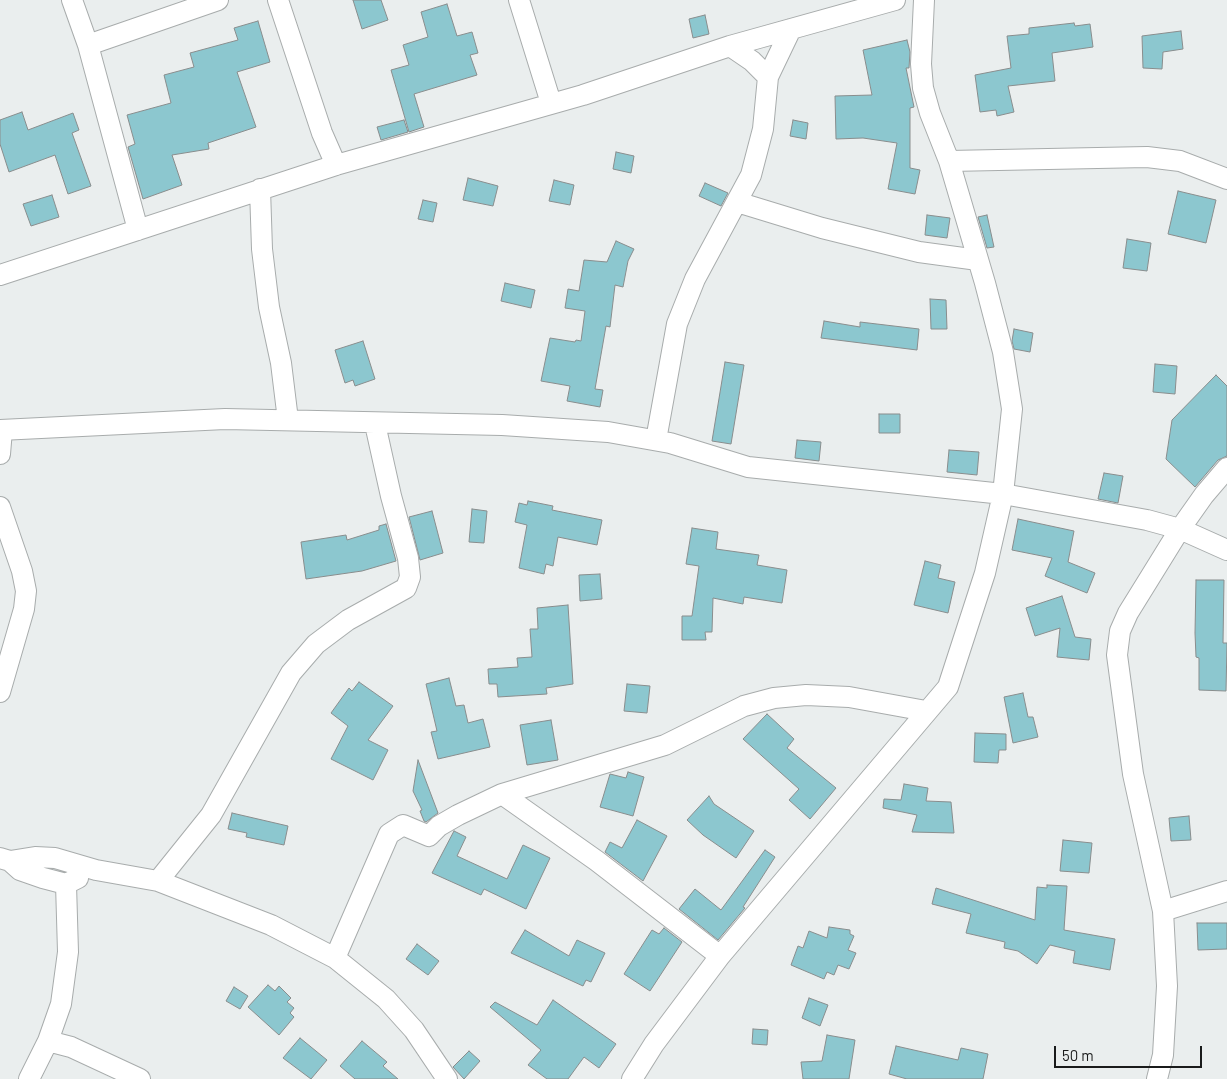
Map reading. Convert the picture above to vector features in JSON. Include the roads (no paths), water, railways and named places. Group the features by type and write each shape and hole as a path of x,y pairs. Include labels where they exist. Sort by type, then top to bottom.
{"street":[{"path":"72,0 88,45 138,230"},
{"path":"88,45 218,0"},
{"path":"278,0 311,94 322,133 336,165"},
{"path":"519,0 551,103"},
{"path":"0,275 336,165 583,95 730,46 895,0"},
{"path":"632,1079 654,1044 720,956 811,851 926,710 948,686 985,574 1003,494 1012,409 1003,352 978,260 948,161 923,88 921,64 924,0"},
{"path":"656,440 677,324 695,278 751,175 763,129 768,77 791,29"},
{"path":"730,46 752,61 768,77"},
{"path":"948,161 1147,157 1180,161 1227,179"},
{"path":"260,189 262,249 270,307 281,363 288,420"},
{"path":"737,202 822,228 919,252 978,260"},
{"path":"0,454 1,430 225,418 375,424 502,425 608,432 670,443 748,467 1003,494 1147,520 1180,529 1227,550"},
{"path":"158,881 211,815 291,673 316,644 348,620 406,588 410,577 408,558 391,496 375,424"},
{"path":"1157,1079 1163,1056 1167,1005 1163,910 1131,765 1117,655 1120,631 1128,613 1180,529 1204,495 1227,468"},
{"path":"0,507 22,571 26,591 24,609 2,679"},
{"path":"335,958 389,834 403,825 429,836 438,826 502,794 665,744 744,706 774,698 806,695 849,697 926,710"},
{"path":"502,794 597,861 720,956"},
{"path":"5,859 55,858 96,870 158,881 271,925 335,958 386,999 414,1030 447,1079"},
{"path":"5,859 20,870 66,884 96,870"},
{"path":"29,1079 48,1041 61,1004 68,952 66,884"},
{"path":"1163,910 1227,891"},
{"path":"48,1041 71,1047 140,1079"}]}
